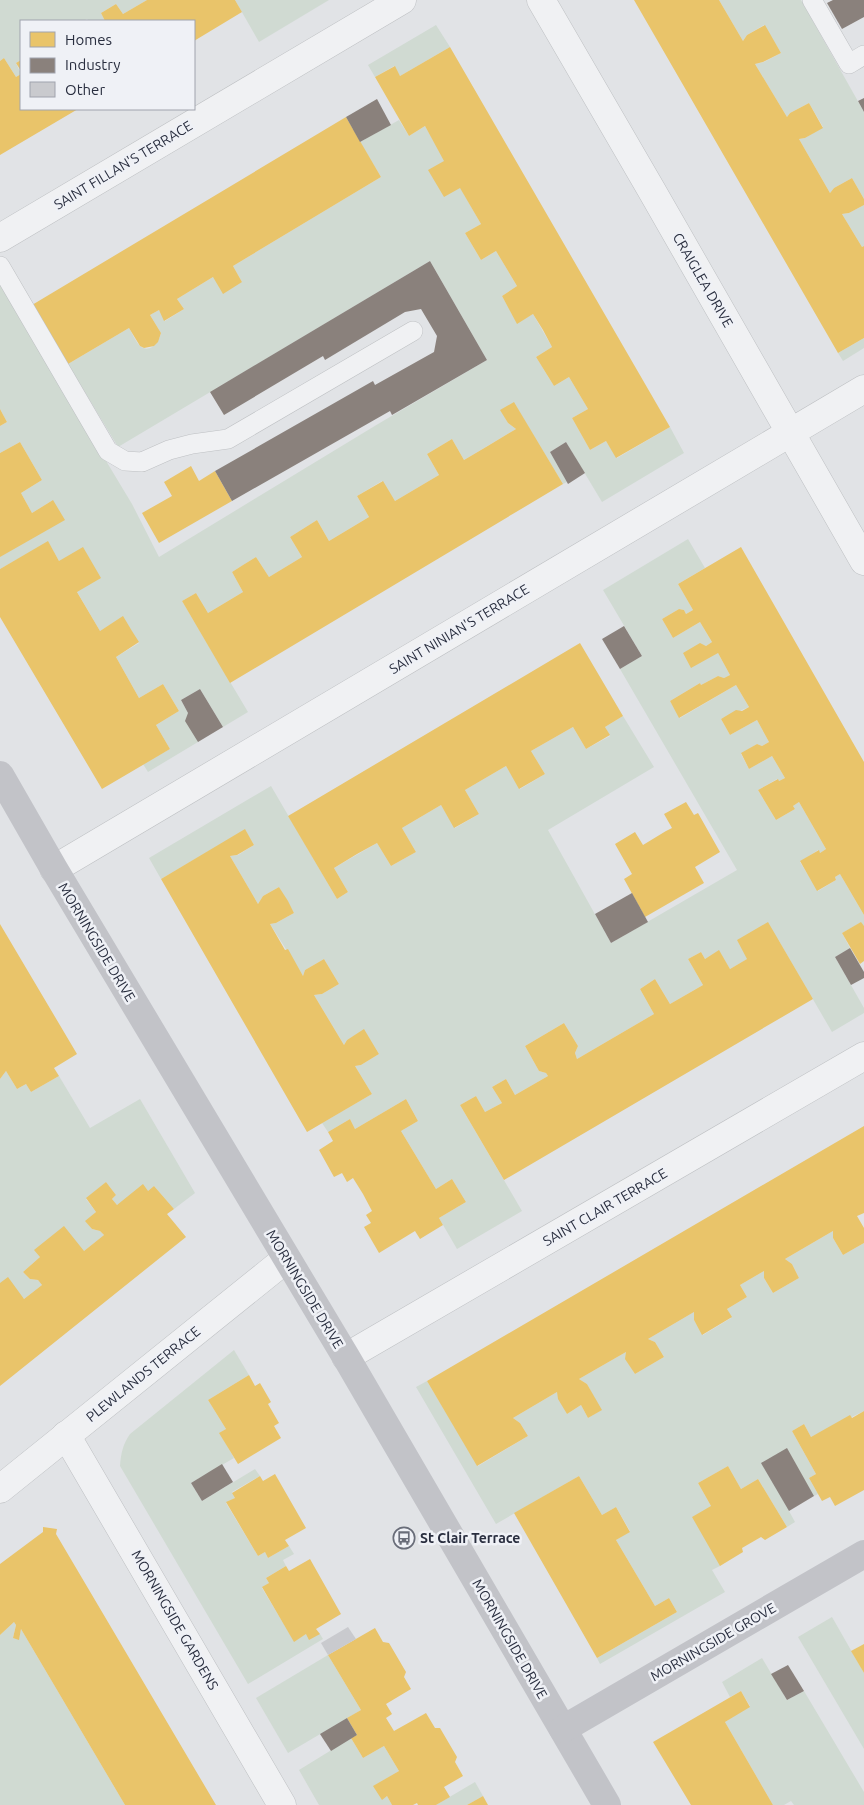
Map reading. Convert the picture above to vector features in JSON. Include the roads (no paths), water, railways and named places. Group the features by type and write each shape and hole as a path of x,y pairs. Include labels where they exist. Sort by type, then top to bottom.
{"street":[{"name":"SAINT FILLAN'S TERRACE","path":"0,238 402,0"},
{"name":"CRAIGLEA DRIVE","path":"541,0 864,562"},
{"name":"SAINT NINIAN'S TERRACE","path":"54,869 864,389"},
{"name":"MORNINGSIDE DRIVE","path":"0,776 346,1358 607,1805"},
{"name":"SAINT CLAIR TERRACE","path":"346,1358 864,1056"},
{"name":"PLEWLANDS TERRACE","path":"0,1489 286,1259"},
{"name":"MORNINGSIDE GARDENS","path":"66,1435 282,1805"},
{"name":"MORNINGSIDE GROVE","path":"563,1729 864,1554"}],"lane":[{"path":"812,0 849,64 864,55"},
{"path":"0,266 108,451 125,462 142,462 169,450 192,444 228,439 412,331"}],"place":[{"name":"St Clair Terrace","path":"404,1538"}]}
